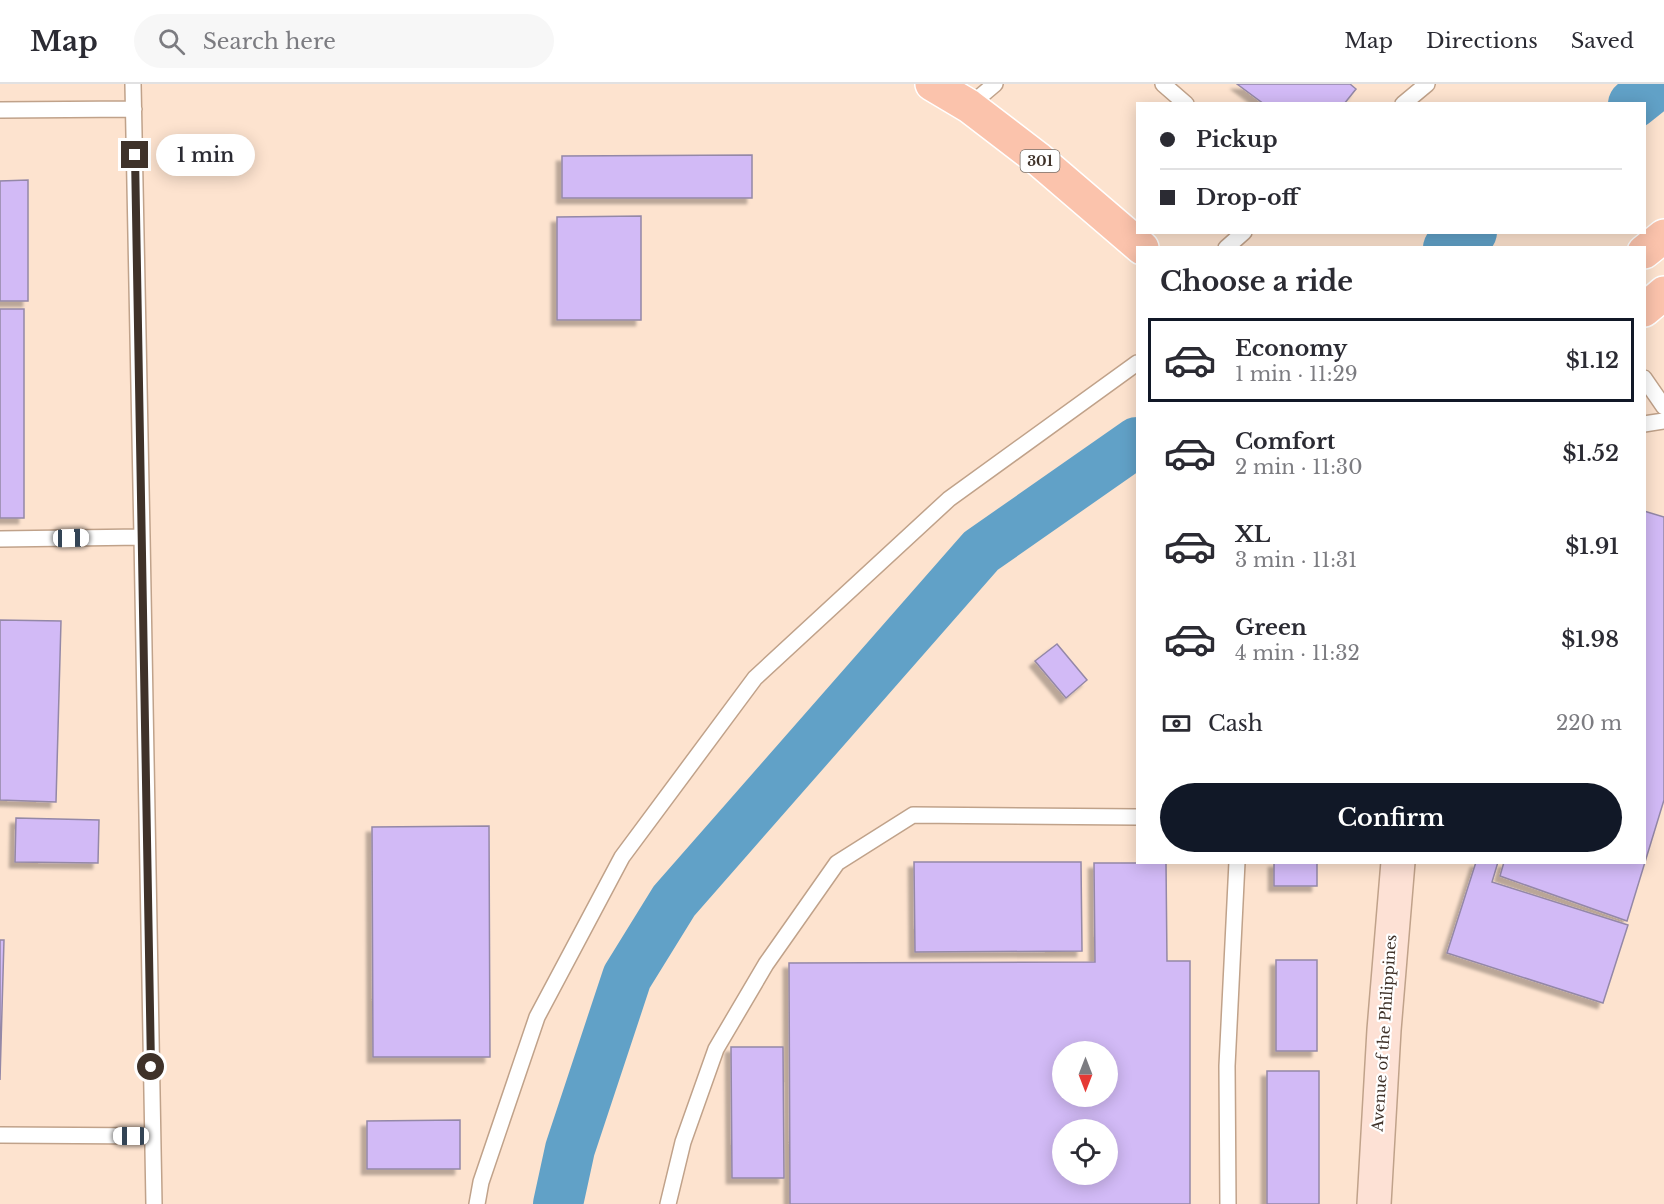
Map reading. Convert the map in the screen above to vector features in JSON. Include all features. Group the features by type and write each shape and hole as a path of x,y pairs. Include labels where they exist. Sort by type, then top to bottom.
{"main road":[{"name":"301","path":"932,84 969,106 1036,158 1140,246"},
{"path":"1646,250 1664,236"},
{"path":"1646,308 1664,293"},
{"name":"Avenue of the Philippines","path":"1374,1204 1384,1030 1398,864"}],"lane":[{"path":"133,84 154,1204"},
{"path":"969,106 995,84"},
{"path":"1163,84 1184,102"},
{"path":"1405,102 1427,84"},
{"path":"0,110 134,109"},
{"path":"1228,246 1243,234"},
{"path":"477,1204 481,1182 537,1017 622,857 755,678 949,499 1136,364"},
{"path":"1646,381 1664,406"},
{"path":"1646,424 1664,421"},
{"path":"0,539 142,537"},
{"path":"668,1204 683,1142 716,1049 766,964 837,863 913,814 1136,817"},
{"path":"1228,1204 1227,1066 1237,864"},
{"path":"0,1135 153,1136"}],"building":[{"path":"1237,84 1350,84 1356,89 1346,102 1261,102"},
{"path":"752,155 752,198 562,198 562,156"},
{"path":"28,180 28,301 0,301 0,181"},
{"path":"641,216 641,320 557,320 557,217"},
{"path":"0,309 24,309 24,518 0,518"},
{"path":"1646,512 1664,517 1664,800 1646,859"},
{"path":"0,620 61,621 56,802 0,800"},
{"path":"1057,644 1087,680 1066,698 1035,661"},
{"path":"16,818 99,820 98,863 15,862"},
{"path":"489,826 490,1057 373,1057 372,827"},
{"path":"914,862 1081,862 1082,951 915,952"},
{"path":"1094,863 1166,864 1167,961 1190,961 1190,1204 790,1204 789,963 1095,962"},
{"path":"1274,864 1317,864 1317,886 1274,886"},
{"path":"1475,864 1497,864 1492,882 1628,925 1603,1003 1447,953"},
{"path":"1503,864 1644,864 1627,921 1500,876"},
{"path":"0,940 4,940 0,1080"},
{"path":"1276,960 1317,960 1317,1051 1276,1051"},
{"path":"731,1047 783,1047 784,1178 732,1178"},
{"path":"1267,1071 1319,1071 1319,1204 1267,1204"},
{"path":"460,1120 460,1169 367,1169 367,1121"}],"waterway":[{"path":"1636,102 1658,84"},
{"path":"1451,246 1469,234"},
{"path":"558,1204 570,1149 627,977 674,901 981,551 1136,443"}],"route":[{"path":"135,155 151,1067"}]}
